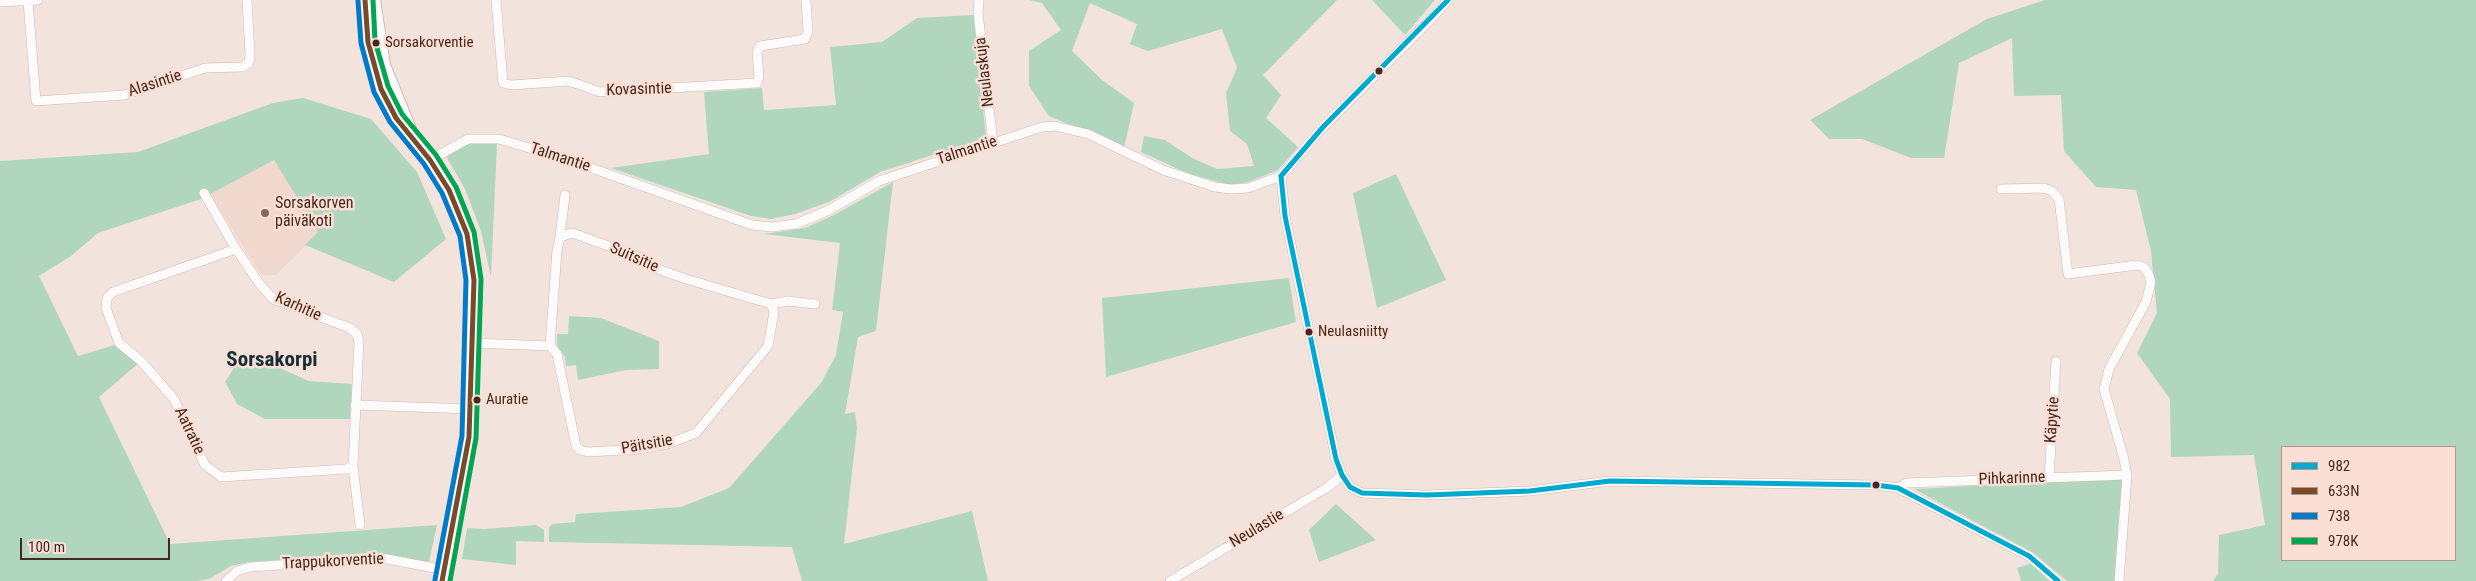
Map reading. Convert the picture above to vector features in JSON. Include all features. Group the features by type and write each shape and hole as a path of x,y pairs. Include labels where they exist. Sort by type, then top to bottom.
{"street":[{"path":"0,2 38,0"},
{"name":"Alasintie","path":"28,1 36,100 124,95 205,68 242,67 249,63 250,55 247,0"},
{"path":"365,0 369,49 381,89 396,118 430,160 449,190 467,234 474,280 472,409 469,437 443,575"},
{"path":"374,0 384,65 390,84 410,125 412,137"},
{"name":"Kovasintie","path":"496,0 503,82 511,85 569,81 600,92 757,83 759,77 757,52 760,46 799,42 805,39 808,32 806,0"},
{"name":"Neulaskuja","path":"979,0 978,13 994,143"},
{"name":"Talmantie","path":"430,160 468,139 499,139 569,160 752,225 772,227 796,224 830,210 879,181 1042,127 1055,126 1088,134 1163,170 1216,188 1248,188 1281,176 1323,127 1448,0"},
{"path":"1281,176 1284,216 1336,459 1342,475 1350,487 1356,490 1380,494 1530,491 1610,481 1876,485 1898,488 2029,556 2058,581"},
{"path":"2000,189 2036,187 2052,191 2059,199 2068,274 2137,265 2144,267 2151,282 2146,302 2109,369 2104,389 2127,475 2118,581"},
{"path":"204,193 236,249"},
{"path":"473,344 550,346 557,250 565,195"},
{"name":"Suitsitie","path":"560,237 572,233 642,258 650,266 771,304 788,301 815,304"},
{"name":"Aatratie","path":"236,249 113,292 107,298 106,308 118,343 141,361 174,399 205,464 221,477 346,469 353,466"},
{"name":"Karhitie","path":"236,249 259,283 273,299 350,328 357,334 359,342 355,405"},
{"name":"Päitsitie","path":"550,346 557,354 576,446 580,450 588,452 640,449 667,444 696,432 768,346 774,312 771,304"},
{"name":"Käpytie","path":"2049,478 2056,361"},
{"path":"360,525 353,466 355,405 472,409"},
{"name":"Neulastie","path":"1170,581 1328,487 1342,475"},
{"name":"Pihkarinne","path":"1898,488 1906,483 2127,475"},
{"name":"Trappukorventie","path":"226,581 237,571 250,567 382,558 443,575"}],"shaded area":[{"name":"Sorsakorven päiväkoti","path":"274,160 319,233 276,275 261,275 210,194"}],"green space":[{"path":"1029,0 1337,0 1263,75 1281,95 1266,118 1298,147 1278,170 1248,182 1230,185 1187,173 1141,152 1144,136 1165,140 1192,158 1217,169 1254,166 1247,144 1230,131 1226,93 1237,68 1222,29 1148,51 1130,44 1137,24 1090,3 1072,51 1102,80 1134,103 1124,148 1049,116 1029,86 1029,51 1061,30 1042,3"},
{"path":"1372,0 1435,0 1405,35"},
{"path":"2045,0 2476,0 2476,581 2213,581 2218,574 2219,535 2265,525 2254,455 2171,457 2170,399 2137,353 2157,313 2151,251 2136,190 2096,187 2064,151 2061,95 2014,96 2012,38 1959,63 1944,158 1911,158 1862,139 1829,139 1810,120 1987,19"},
{"path":"974,15 986,138 880,172 829,202 795,214 771,219 751,216 611,168 709,154 704,92 762,88 764,110 836,105 830,47 882,42 917,18"},
{"path":"303,98 371,119 417,172 446,239 394,282 305,245 318,232 274,160 201,199 98,233 71,256 39,276 78,356 118,344 140,362 99,397 170,544 437,525 429,562 385,554 249,562 231,566 209,579 196,581 0,581 0,161 138,152 273,103"},
{"path":"476,143 497,144 491,277 481,231 465,189 447,158 448,155 464,145"},
{"path":"1396,174 1446,280 1377,308 1353,193"},
{"path":"893,182 876,331 858,337 845,414 855,412 857,428 844,544 972,511 988,581 802,581 792,547 549,542 549,527 553,524 575,522 576,514 681,507 729,488 821,383 836,355 843,312 832,310 840,243 764,234 805,228 834,215"},
{"path":"1289,278 1296,322 1106,377 1102,298"},
{"path":"569,316 601,318 659,341 659,369 626,370 578,380 576,365 566,366 565,357 557,346 557,334 568,334"},
{"path":"244,352 309,381 352,384 350,419 265,419 237,404 225,382"},
{"path":"2124,478 2115,581 2067,581 2034,553 1914,489"},
{"path":"1336,504 1376,540 1319,562 1309,530"},
{"path":"536,525 544,530 544,542 516,541 516,565 462,559 467,528 484,529"},
{"path":"2031,564 2049,581 2021,581 2017,568"}],"transit line":[{"name":"633N","path":"365,0 368,42 381,89 396,118 430,160 449,190 467,234 474,280 469,437 442,581"},
{"name":"978K","path":"373,0 375,41 388,86 402,114 436,155 456,187 474,232 481,279 476,438 450,581"},
{"name":"982","path":"1281,176 1323,127 1448,0"},
{"name":"738","path":"358,1 361,43 374,92 390,122 424,164 442,193 460,236 466,280 462,436 435,580"},
{"name":"982","path":"1281,176 1285,216 1336,459 1342,475 1350,487 1362,493 1427,495 1530,491 1610,481 1876,485 1898,488 2029,556 2058,581"}],"place":[{"name":"Sorsakorventie","path":"376,43"},
{"name":"Sorsakorven päiväkoti","path":"265,213"},
{"name":"Neulasniitty","path":"1309,332"},
{"name":"Auratie","path":"477,400"}],"district":[{"name":"Sorsakorpi","path":"272,361"}]}
